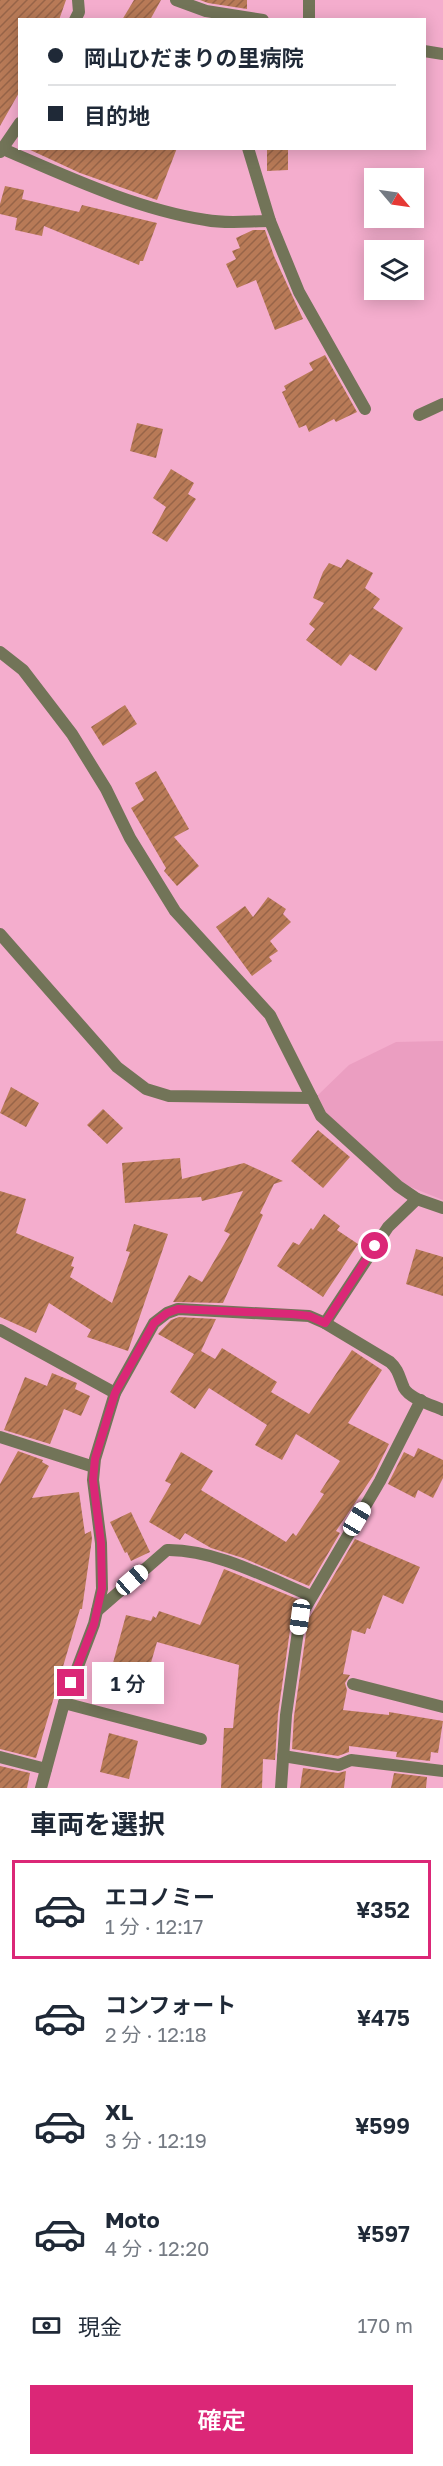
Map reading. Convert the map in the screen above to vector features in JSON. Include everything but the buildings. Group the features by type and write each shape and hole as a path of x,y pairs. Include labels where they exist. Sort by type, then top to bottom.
{"street":[{"path":"76,18 79,12 78,0"},
{"path":"176,0 206,11 250,18"},
{"path":"309,0 309,18"},
{"path":"426,51 443,54"},
{"path":"18,126 1,150 120,196 169,211 208,221 270,222"},
{"path":"249,150 270,222 299,292 365,409"},
{"path":"419,415 443,404"},
{"path":"0,652 23,670 72,734 106,789 130,838 175,911 270,1015 321,1116 398,1186 417,1199 443,1208"},
{"path":"0,934 117,1067 146,1089 169,1096 312,1098"},
{"path":"325,1323 388,1227 417,1199"},
{"path":"41,1788 64,1703 94,1624 102,1588 101,1543 93,1480 94,1467 115,1393 154,1323 167,1313 178,1309 309,1316 325,1323 390,1362 398,1370 405,1390 443,1410"},
{"path":"0,1330 115,1393"},
{"path":"281,1788 286,1715 300,1617 380,1481 421,1400"},
{"path":"1,1439 94,1467"},
{"path":"97,1611 167,1550 185,1549 222,1560 311,1596"},
{"path":"353,1684 443,1707"},
{"path":"64,1703 201,1739"},
{"path":"283,1756 339,1765 351,1760 443,1771"},
{"path":"0,1757 46,1769"}],"shaded area":[{"path":"443,1041 443,1200 408,1186 378,1164 329,1121 317,1096 349,1065 396,1042"}],"route":[{"path":"71,1683 94,1624 102,1588 101,1543 93,1480 95,1459 115,1393 154,1323 167,1313 178,1309 292,1314 309,1316 325,1323 375,1246"}]}
